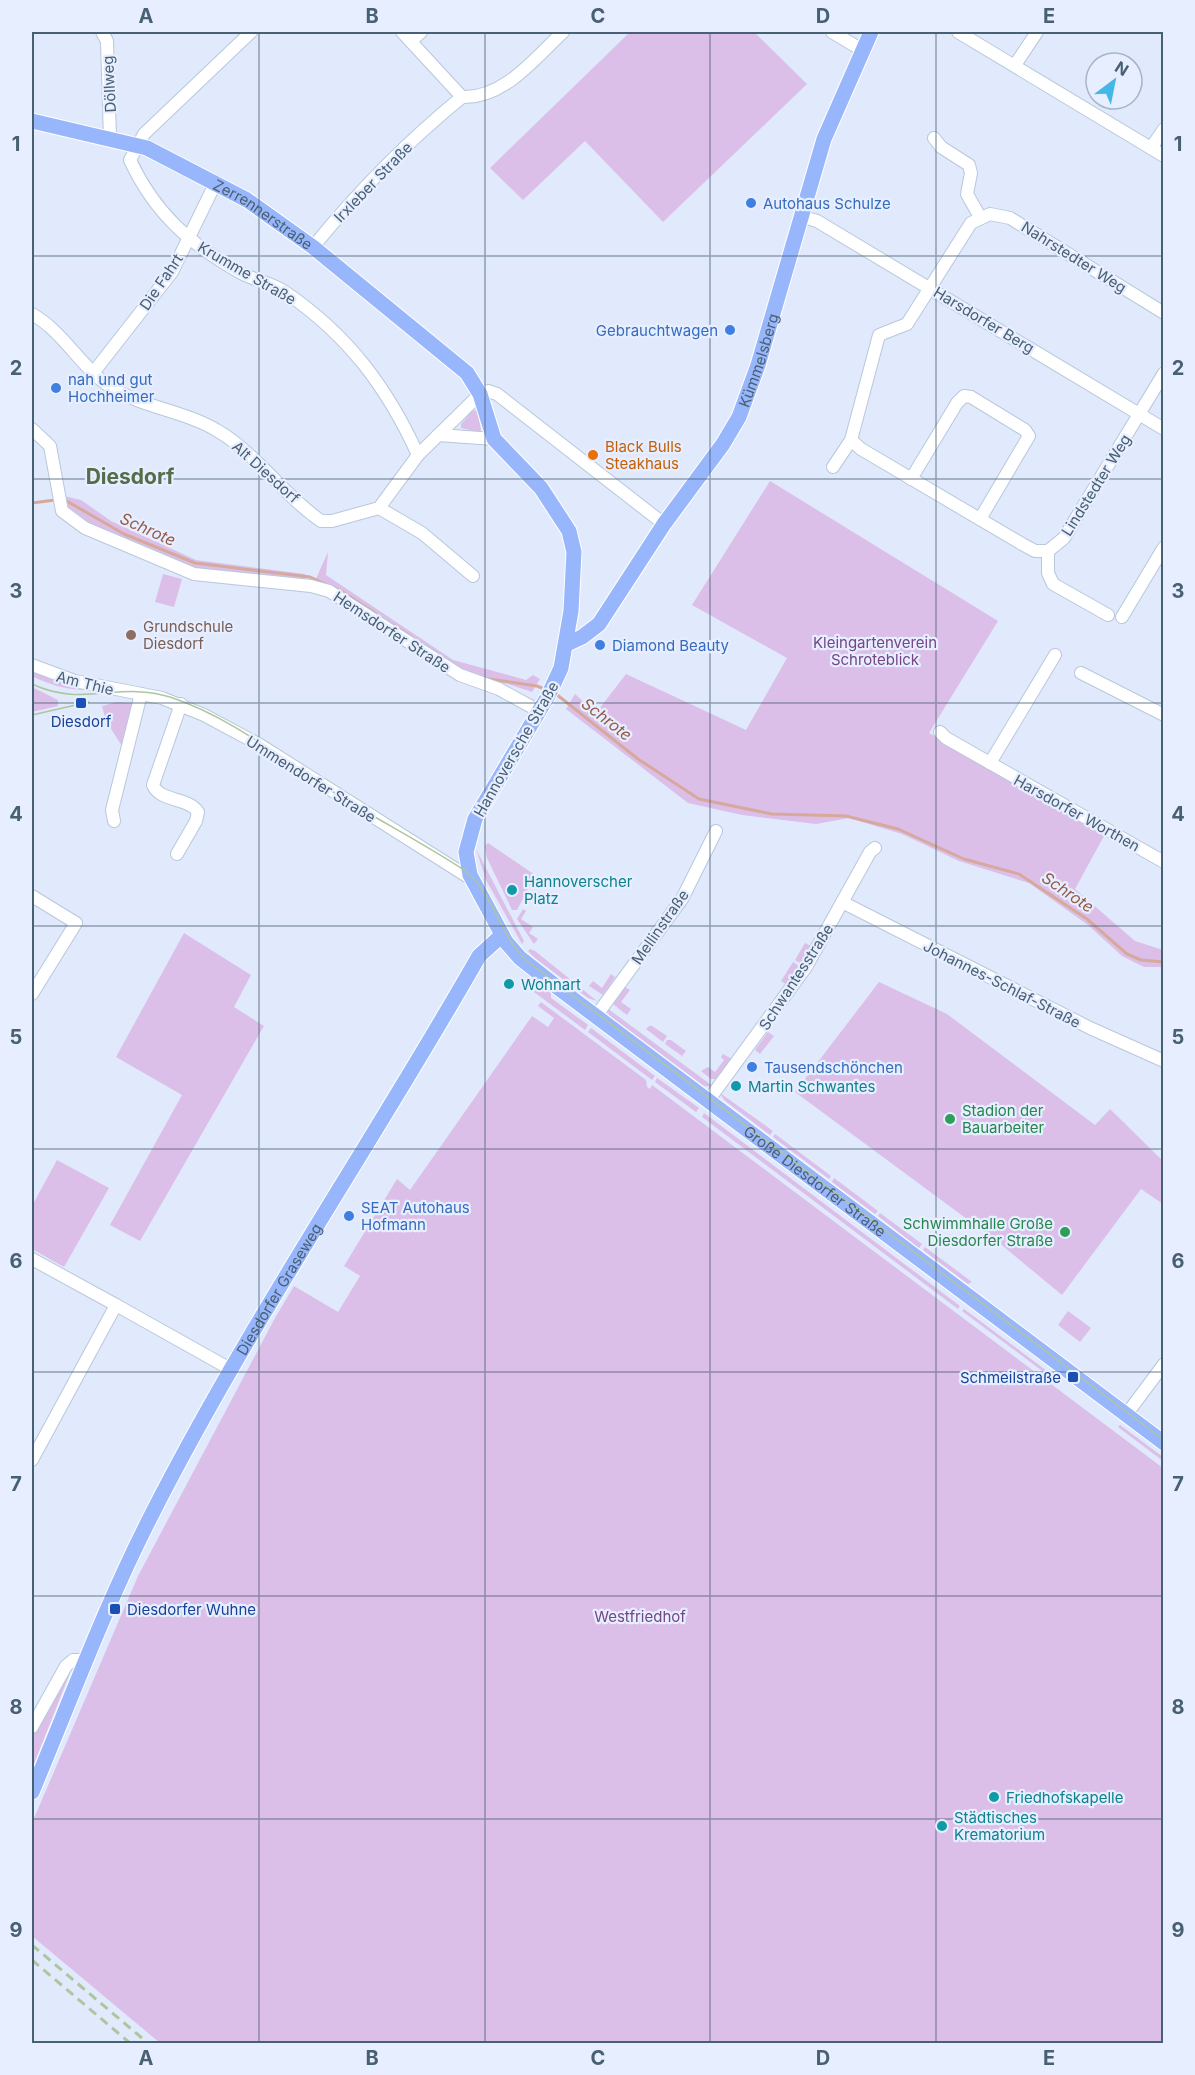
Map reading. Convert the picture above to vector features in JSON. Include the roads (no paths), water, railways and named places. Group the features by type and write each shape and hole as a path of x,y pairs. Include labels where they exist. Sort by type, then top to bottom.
{"main road":[{"name":"Kümmelsberg","path":"567,644 597,626 664,524 723,444 744,407 824,139 871,32"},
{"name":"Zerrennerstraße","path":"32,121 137,145 167,157 216,182 269,215 313,247 464,370"},
{"name":"Hannoversche Straße","path":"464,370 480,394 494,439 538,483 571,537 575,566 567,644 551,690 473,824 466,860 473,880 502,935"},
{"name":"Große Diesdorfer Straße","path":"502,935 523,961 1164,1443"},
{"name":"Diesdorfer Graseweg","path":"32,1792 84,1660 151,1516 232,1370 479,956 502,935"}],"street":[{"name":"Döllweg","path":"102,32 107,41 110,138"},
{"path":"137,145 144,134 251,32"},
{"path":"402,32 462,97 477,98 507,84 562,32"},
{"path":"411,41 422,32"},
{"path":"832,32 862,50"},
{"path":"958,32 1164,156"},
{"path":"1015,65 1037,32"},
{"name":"Irxleber Straße","path":"313,247 343,210 436,118 462,97"},
{"path":"1150,148 1164,129"},
{"path":"833,467 851,440 878,336 883,331 905,326 965,231 980,217 967,192 970,167 941,147 934,138"},
{"name":"Krumme Straße","path":"137,145 130,157 133,165 168,220 232,268 285,292 337,334 388,395 418,455"},
{"name":"Die Fahrt","path":"93,373 172,272 216,182"},
{"name":"Nahrstedter Weg","path":"980,217 995,214 1010,218 1164,313"},
{"name":"Harsdorfer Berg","path":"801,216 817,220 1164,429"},
{"name":"Alt Diesdorf","path":"32,314 52,329 93,373 111,387 133,399 195,420 230,439 321,521 332,521 379,508"},
{"path":"1139,414 1164,373"},
{"path":"473,576 422,534 379,508 418,455 480,394 488,391 497,394 664,524"},
{"path":"911,479 959,401 965,396 971,397 1025,430 1029,436 980,519"},
{"name":"Lindstedter Weg","path":"1048,551 1064,537 1139,414"},
{"name":"Hemsdorfer Straße","path":"32,429 50,446 61,508 68,518 85,528 194,574 311,586 329,591 460,675 499,689 539,711"},
{"path":"438,435 494,439"},
{"path":"851,440 861,449 1031,549 1048,551 1048,573 1053,584 1108,615"},
{"path":"1122,617 1164,547"},
{"path":"990,764 1055,655"},
{"name":"Am Thie","path":"32,665 61,677 141,694"},
{"path":"1081,673 1164,715"},
{"path":"114,820 112,810 141,694"},
{"name":"Ummendorfer Straße","path":"141,694 181,704 247,738 473,880"},
{"path":"177,854 196,821 198,812 186,803 159,793 153,784 181,704"},
{"name":"Harsdorfer Worthen","path":"940,732 990,764 1164,862"},
{"name":"Mellinstraße","path":"596,1016 682,899 716,831"},
{"name":"Schwantesstraße","path":"708,1101 784,1000 870,852 875,848"},
{"path":"32,897 76,923 32,994"},
{"name":"Johannes-Schlaf-Straße","path":"842,902 1090,1029 1164,1061"},
{"path":"32,1259 232,1370"},
{"path":"32,1460 116,1305"},
{"path":"1126,1414 1164,1364"},
{"path":"32,1727 66,1666 73,1660 84,1660"}],"waterway":[{"name":"Schrote","path":"32,503 55,500"},
{"name":"Schrote","path":"65,500 124,534 195,563 310,577 341,591 375,613"},
{"name":"Schrote","path":"393,625 410,636"},
{"name":"Schrote","path":"483,678 537,686 547,690"},
{"name":"Schrote","path":"556,694 638,759 699,799 772,814 846,816 898,829 964,859 1019,874 1087,919 1127,954 1141,960 1164,962"}],"tram line":[{"path":"32,684 50,691 68,694 152,693 191,705 252,737 344,799 464,870 483,890 517,951 527,961 1164,1440"},
{"path":"32,715 89,702"}],"railway":[{"path":"32,1945 149,2044"},
{"path":"32,1960 131,2044"}],"place":[{"name":"Autohaus Schulze","path":"751,203"},
{"name":"Gebrauchtwagen","path":"730,330"},
{"name":"nah und gut Hochheimer","path":"56,388"},
{"name":"Black Bulls Steakhaus","path":"593,455"},
{"name":"Grundschule Diesdorf","path":"131,635"},
{"name":"Diamond Beauty","path":"600,645"},
{"name":"Diesdorf","path":"81,703"},
{"name":"Hannoverscher Platz","path":"512,890"},
{"name":"Wohnart","path":"509,984"},
{"name":"Tausendschönchen","path":"752,1067"},
{"name":"Martin Schwantes","path":"736,1086"},
{"name":"Stadion der Bauarbeiter","path":"950,1119"},
{"name":"SEAT Autohaus Hofmann","path":"349,1216"},
{"name":"Schwimmhalle Große Diesdorfer Straße","path":"1065,1232"},
{"name":"Schmeilstraße","path":"1073,1377"},
{"name":"Diesdorfer Wuhne","path":"115,1609"},
{"name":"Friedhofskapelle","path":"994,1797"},
{"name":"Städtisches Krematorium","path":"942,1826"}],"district":[{"name":"Diesdorf","path":"130,476"}],"park label":[{"name":"Kleingartenverein Schroteblick","path":"875,650"},
{"name":"Westfriedhof","path":"640,1616"}]}
